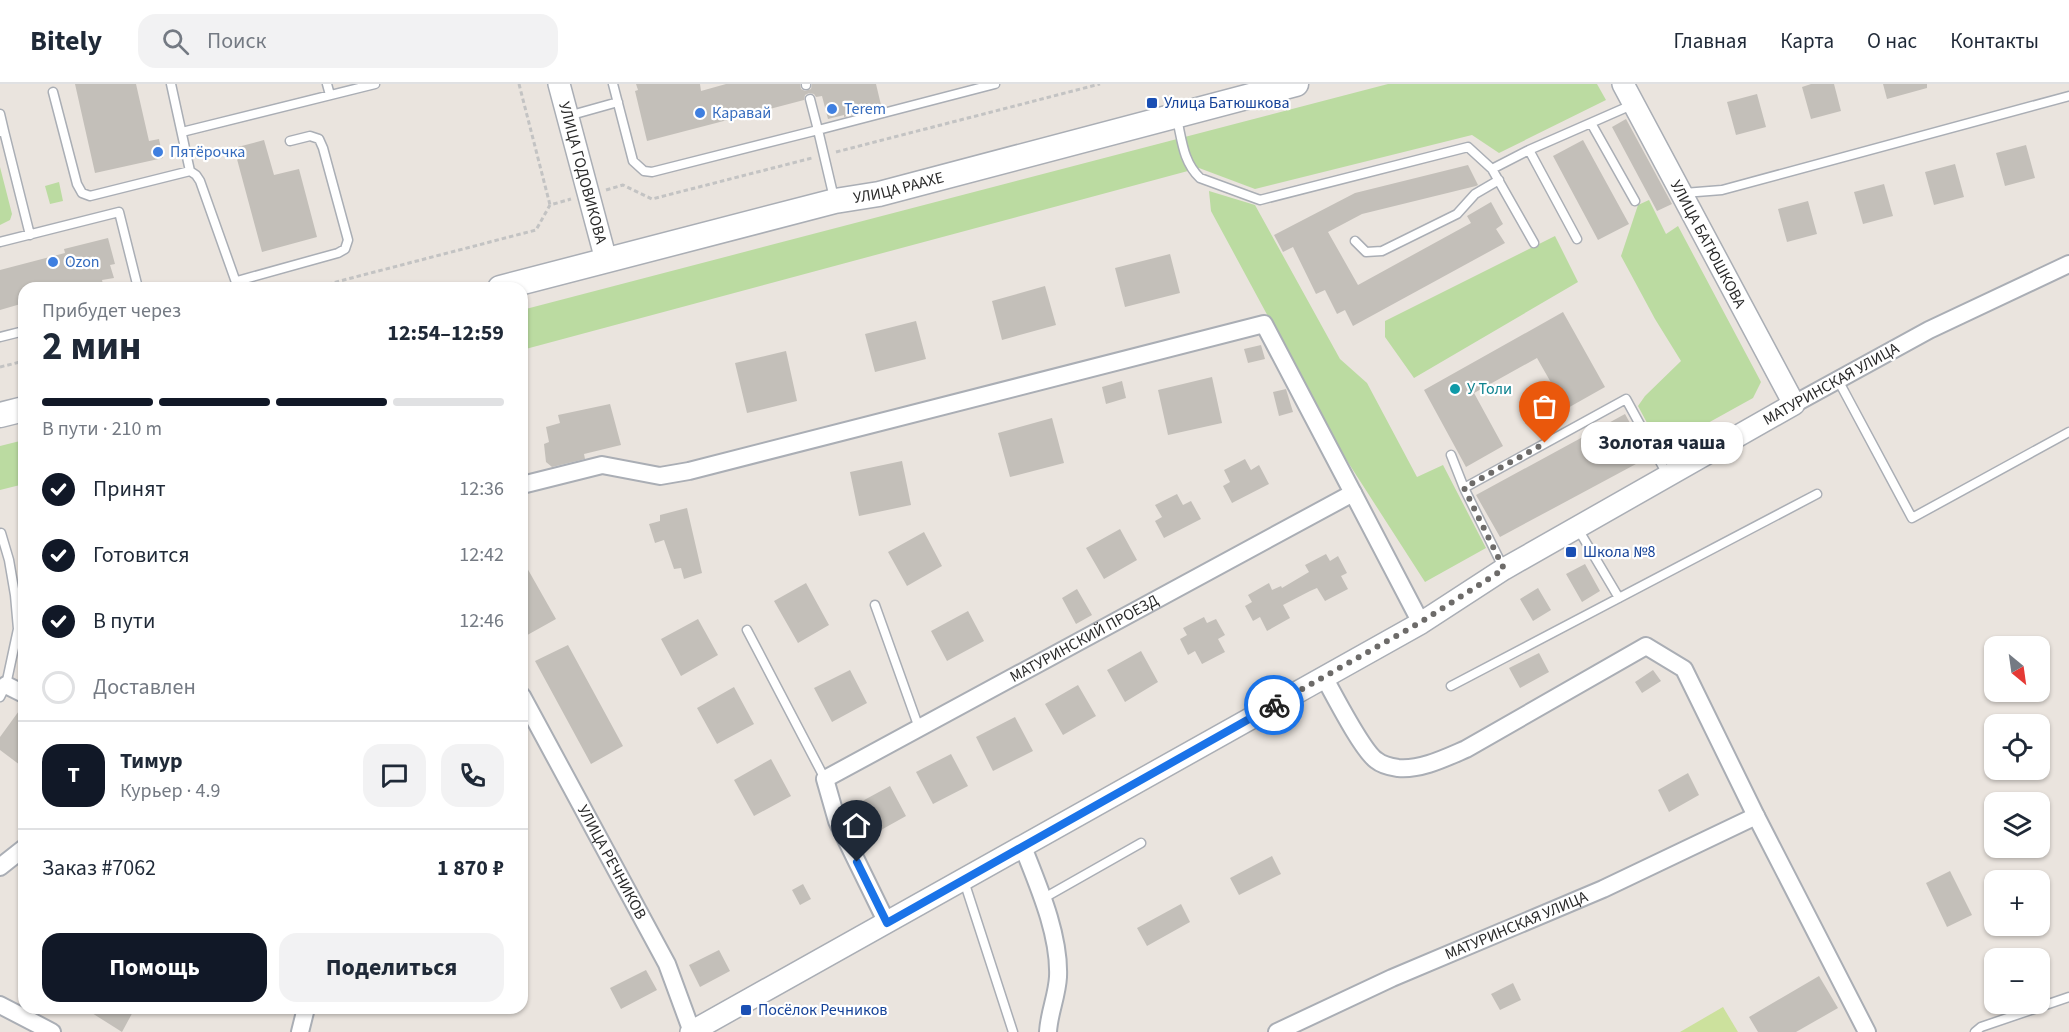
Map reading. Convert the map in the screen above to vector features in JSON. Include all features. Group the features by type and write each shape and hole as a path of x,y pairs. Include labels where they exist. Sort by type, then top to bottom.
{"main road":[{"name":"УЛИЦА РААХЕ","path":"523,282 835,201 879,194 1296,84"},
{"path":"0,415 18,410"}],"street":[{"name":"УЛИЦА ГОДОВИКОВА","path":"559,84 606,260"},
{"name":"УЛИЦА БАТЮШКОВА","path":"1630,92 1680,193 1794,404"},
{"name":"МАТУРИНСКАЯ УЛИЦА","path":"691,1032 1421,622 1504,569 1578,529 1794,404 1929,330 2069,264"},
{"path":"528,484 602,465 660,476 690,471 1264,324 1421,622"},
{"name":"МАТУРИНСКИЙ ПРОЕЗД","path":"825,779 1353,493"},
{"path":"1324,677 1369,753 1384,764 1399,768 1416,767 1466,749 1646,646 1684,669 1756,816 1867,1032"},
{"path":"2,688 18,692"},
{"name":"УЛИЦА РЕЧНИКОВ","path":"528,707 667,964 691,1032"},
{"path":"825,779 837,821 887,923"},
{"name":"МАТУРИНСКАЯ УЛИЦА","path":"1277,1032 1392,978 1603,890 1756,816"},
{"path":"1023,847 1044,898 1058,960 1056,996 1048,1032"},
{"path":"0,867 18,853"},
{"path":"0,1005 52,1032"},
{"path":"300,1032 304,1014"}],"lane":[{"path":"171,84 190,171 200,181 237,282"},
{"path":"327,84 330,95"},
{"path":"182,132 330,95 347,87 375,84"},
{"path":"613,84 633,161 638,168 652,172 995,84"},
{"path":"52,92 77,184 82,193 90,196 190,171"},
{"path":"1492,169 1591,123 1630,92"},
{"path":"1680,193 1722,190 2069,96"},
{"path":"810,99 835,201"},
{"path":"568,116 618,102"},
{"path":"0,114 2,131 30,235"},
{"path":"1176,115 1186,160 1194,172 1200,178 1260,200 1468,147 1492,169 1534,243"},
{"path":"1591,123 1635,201"},
{"path":"248,282 338,254 345,249 348,240 319,139 310,136 290,141"},
{"path":"1529,150 1577,239"},
{"path":"1354,241 1366,252 1382,251 1457,214 1475,194 1499,180"},
{"path":"0,242 119,212 136,282"},
{"path":"0,337 18,332"},
{"path":"1838,380 1912,518 2069,432"},
{"path":"1464,488 1626,399 1668,476"},
{"path":"1451,455 1464,488 1504,569"},
{"path":"1451,686 1817,494"},
{"path":"1578,529 1619,598"},
{"path":"1,533 9,560 18,629 2,688"},
{"path":"875,604 919,728"},
{"path":"747,630 825,779"},
{"path":"1044,898 1141,843"},
{"path":"963,880 1013,1032"},
{"path":"1975,1032 1981,1027 2069,997"}],"path":[{"path":"519,84 550,205"},
{"path":"336,282 536,230"},
{"path":"0,367 18,362"}],"green space":[{"path":"1388,84 1597,84 1606,100 1499,153 1472,135 1255,189 1199,168 528,348 528,308"},
{"path":"0,167 12,214 10,220 0,225"},
{"path":"59,182 63,201 50,204 45,186"},
{"path":"1209,191 1255,205 1340,359 1367,383 1417,477 1443,465 1486,548 1425,582 1342,453 1211,211"},
{"path":"1649,200 1666,234 1678,226 1761,382 1753,398 1661,449 1638,406 1645,396 1681,361 1621,256 1638,205"},
{"path":"1555,236 1578,282 1414,378 1385,337 1385,321"},
{"path":"18,442 18,486 0,490 0,446"},
{"path":"1723,1007 1738,1032 1680,1032"}],"building":[{"path":"75,84 136,84 149,141 159,139 163,158 95,173"},
{"path":"636,84 700,84 701,91 726,84 800,84 801,89 805,91 811,89 812,84 876,84 881,105 844,117 844,115 828,119 822,96 816,97 809,93 805,95 804,100 647,141 635,91 638,90"},
{"path":"1811,84 1834,84 1841,111 1811,119 1802,87"},
{"path":"1883,84 1927,84 1927,88 1887,99"},
{"path":"1757,94 1766,127 1736,135 1727,102"},
{"path":"1626,119 1672,204 1657,211 1612,127"},
{"path":"264,140 274,175 299,169 317,237 262,252 234,148"},
{"path":"1583,140 1629,224 1598,240 1553,156"},
{"path":"2026,145 2035,178 2005,186 1996,153"},
{"path":"1955,164 1964,197 1934,205 1925,172"},
{"path":"1468,165 1478,185 1476,186 1362,214 1328,232 1358,285 1471,223 1467,216 1491,202 1503,224 1496,229 1505,243 1353,326 1345,310 1337,314 1325,290 1316,294 1293,247 1283,252 1274,235 1355,193"},
{"path":"1884,184 1893,216 1863,224 1854,192"},
{"path":"1808,201 1817,234 1787,242 1778,209"},
{"path":"108,238 115,264 110,265 114,278 102,280 102,282 18,282 18,305 0,310 0,270 65,253 64,249"},
{"path":"1170,254 1180,293 1125,307 1115,268"},
{"path":"1045,286 1056,325 1002,340 992,301"},
{"name":"У Толи","path":"1563,312 1605,387 1566,409 1537,358 1474,393 1503,446 1466,467 1424,390"},
{"path":"916,321 926,359 875,372 865,334"},
{"path":"1261,345 1265,359 1248,363 1244,349"},
{"path":"786,351 797,401 747,413 735,363"},
{"path":"1212,377 1222,423 1168,435 1158,390"},
{"path":"1122,381 1126,398 1106,404 1102,387"},
{"path":"1286,389 1293,412 1279,416 1273,392"},
{"path":"610,404 621,445 584,454 585,459 552,467 546,462 544,444 549,442 546,427 560,423 558,415"},
{"path":"1625,414 1649,457 1500,537 1476,495"},
{"path":"1052,418 1064,463 1010,477 998,433"},
{"path":"1245,459 1251,470 1259,465 1269,484 1232,503 1223,486 1230,482 1224,470"},
{"path":"902,461 911,505 859,516 850,472"},
{"path":"1177,494 1183,505 1191,501 1201,519 1164,538 1155,521 1162,517 1155,505"},
{"path":"687,508 702,573 684,579 681,568 674,569 664,540 655,543 649,524 660,521 660,515"},
{"path":"1120,529 1137,560 1104,579 1086,548"},
{"path":"924,532 942,566 907,586 888,552"},
{"path":"1326,554 1330,561 1338,556 1347,573 1341,576 1348,589 1325,601 1317,588 1283,605 1290,618 1267,631 1260,617 1253,621 1245,606 1252,602 1248,595 1269,583 1272,590 1281,586 1282,588 1309,572 1305,565"},
{"path":"1585,564 1600,591 1582,602 1566,574"},
{"path":"528,570 556,619 528,635"},
{"path":"806,583 829,625 798,643 774,601"},
{"path":"1538,588 1551,610 1533,621 1520,599"},
{"path":"1077,589 1092,615 1076,624 1062,598"},
{"path":"968,611 984,641 947,661 931,631"},
{"path":"1204,617 1207,623 1216,619 1225,635 1218,639 1225,652 1202,664 1195,651 1188,655 1180,639 1187,635 1183,628"},
{"path":"698,619 718,655 681,676 661,639"},
{"path":"568,645 623,746 591,764 535,661"},
{"path":"1141,651 1158,682 1125,702 1107,670"},
{"path":"1539,653 1549,672 1520,688 1509,668"},
{"path":"850,670 867,703 832,722 814,688"},
{"path":"1653,670 1661,681 1642,693 1635,682"},
{"path":"1078,685 1096,716 1063,735 1045,704"},
{"path":"734,687 754,724 717,744 697,708"},
{"path":"18,712 18,764 0,750 0,737"},
{"path":"1015,717 1033,751 993,771 976,737"},
{"path":"951,754 968,786 933,804 916,772"},
{"path":"771,759 791,796 754,816 734,780"},
{"path":"1688,773 1699,795 1669,812 1658,790"},
{"path":"890,786 906,816 872,835 855,805"},
{"path":"1272,856 1281,874 1239,895 1230,878"},
{"path":"1950,871 1972,915 1947,927 1926,883"},
{"path":"803,884 811,899 800,905 792,890"},
{"path":"1181,904 1190,922 1147,946 1137,928"},
{"path":"719,950 730,971 700,987 689,965"},
{"path":"646,970 657,990 621,1009 610,988"},
{"path":"1819,976 1838,1008 1796,1032 1758,1032 1749,1017"},
{"path":"1513,983 1521,1000 1500,1010 1491,994"},
{"path":"94,1014 132,1014 122,1032"}],"way so far":[{"path":"1274,705 1421,622 1504,569 1464,488 1545,443"}],"place":[{"name":"Улица Батюшкова","path":"1152,103"},
{"name":"Terem","path":"832,109"},
{"name":"Каравай","path":"700,113"},
{"name":"Пятёрочка","path":"158,152"},
{"name":"Ozon","path":"53,262"},
{"name":"У Толи","path":"1455,389"},
{"name":"Золотая чаша","path":"1545,443"},
{"name":"Школа №8","path":"1571,552"},
{"name":"Посёлок Речников","path":"746,1010"}],"route":[{"path":"857,862 887,923 1274,705"}]}
